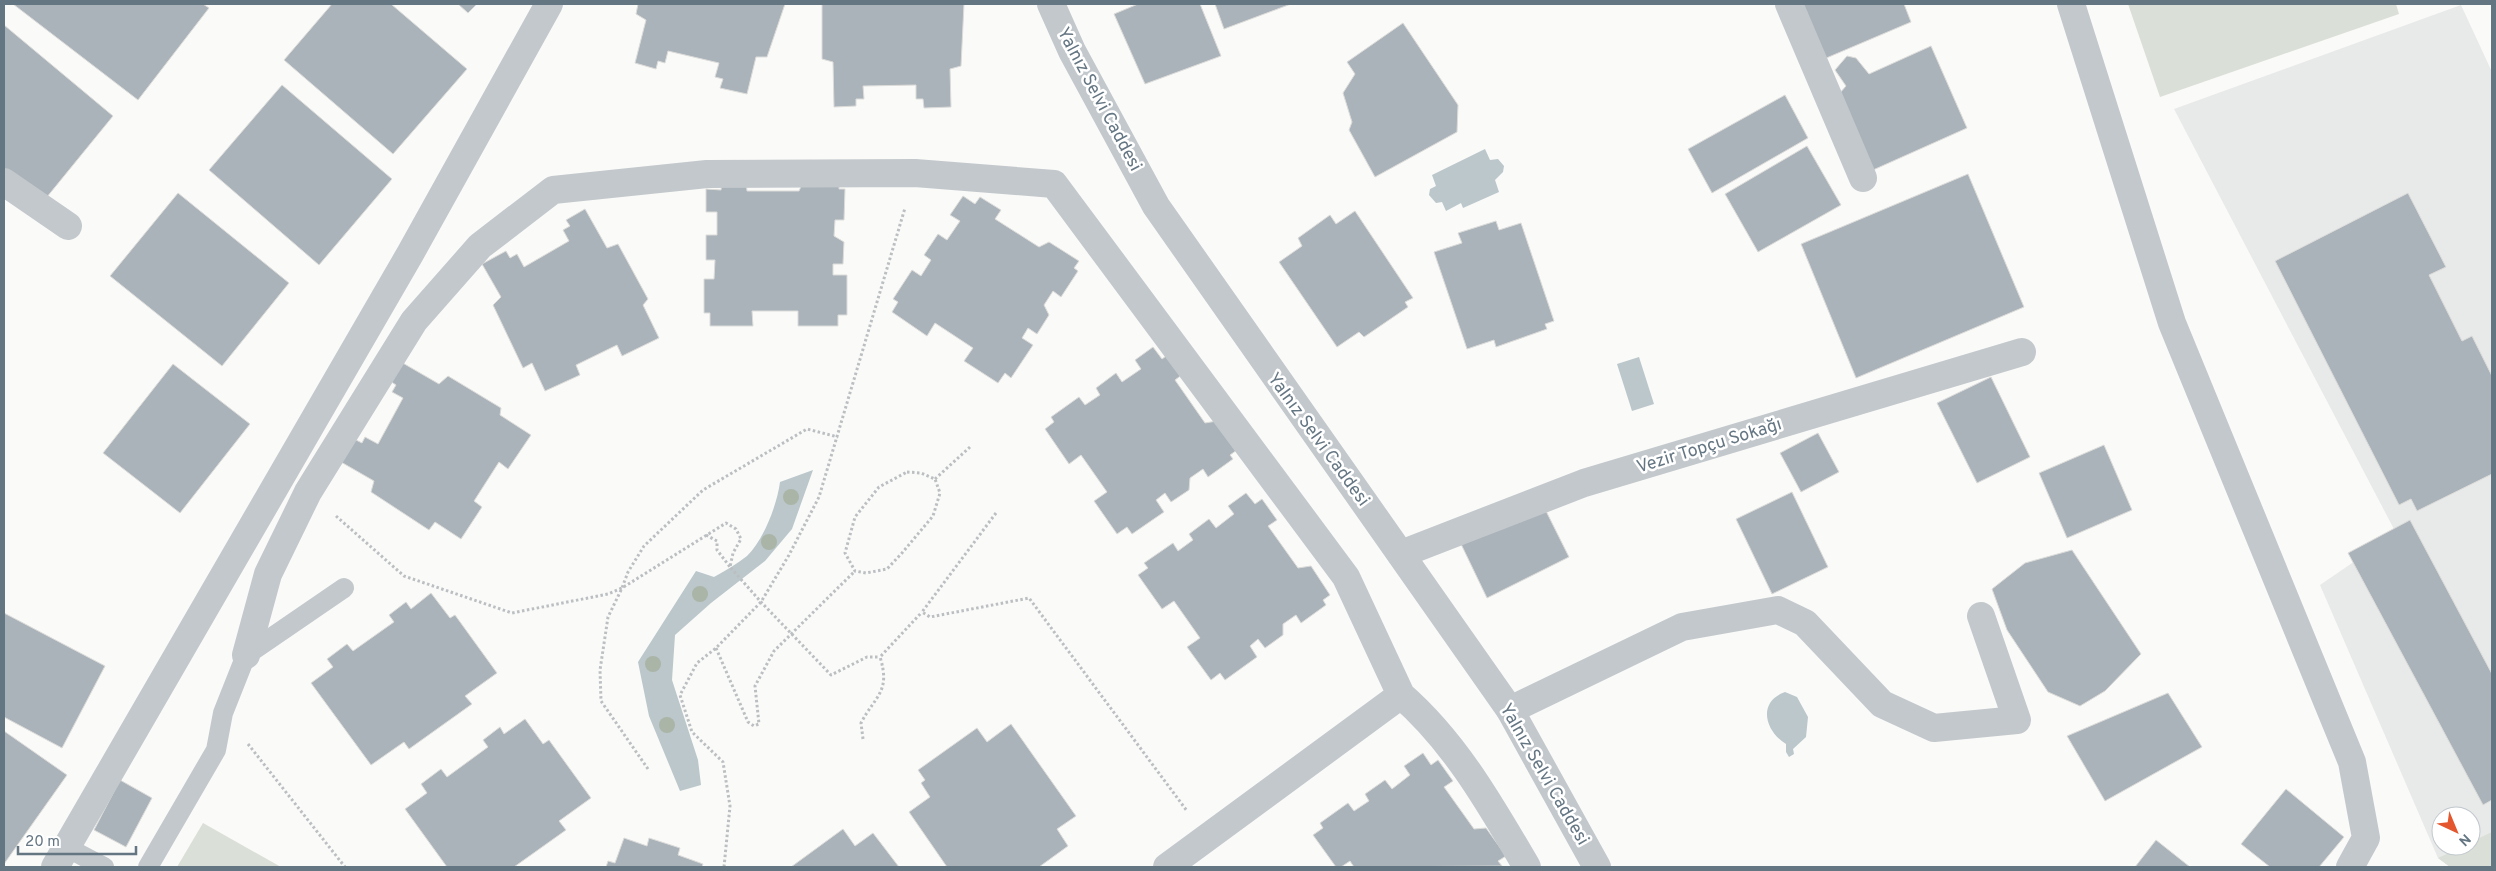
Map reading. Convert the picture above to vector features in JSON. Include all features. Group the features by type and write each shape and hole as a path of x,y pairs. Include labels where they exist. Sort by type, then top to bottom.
{"street":[{"path":"61,857 410,254 549,4"},
{"name":"Yalnız Selvi Caddesi","path":"1051,4 1072,51 1156,206 1510,710 1597,867"},
{"path":"1789,4 1863,178"},
{"path":"2071,4 2172,323 2352,762 2366,838 2350,867"},
{"path":"246,655 268,574 308,492 414,321 480,246 553,190 707,174 915,173 1054,184 1346,577 1401,695 1423,714 1474,777 1527,867"},
{"path":"4,182 68,226"},
{"name":"Vezir Topçu Sokağı","path":"1401,554 1584,483 2022,352"},
{"path":"1510,710 1682,627 1778,610 1805,623 1882,704 1934,728 2017,720 1980,616"},
{"path":"1167,867 1401,695"}],"lane":[{"path":"148,867 216,750 223,713 246,655 344,588"},
{"path":"61,857 104,867"}],"path":[{"path":"724,867 730,806 723,762 692,732 680,695 697,662 716,648 761,602 790,555 819,497 915,173"},
{"path":"648,770 601,701 600,670 608,617 628,572 644,546 703,490 807,429 838,437"},
{"path":"935,480 970,447"},
{"path":"907,472 921,473 935,480 940,493 933,516 902,553 887,569 866,573 855,571 845,553 855,517 879,487 907,472"},
{"path":"308,492 404,576 512,613 608,594 622,588 726,524 736,529 741,539 733,553 730,567"},
{"path":"706,535 717,541 716,550 730,567 831,675 867,657 880,657 922,612 996,513"},
{"path":"716,648 748,722 754,726 759,724 755,686 774,651 855,571"},
{"path":"922,612 930,617 1029,598 1207,838"},
{"path":"863,739 861,723 882,691 884,670 880,657"},
{"path":"223,713 345,867"}],"shaded area":[{"path":"2128,4 2396,4 2399,14 2160,97"},
{"path":"2461,5 2492,72 2492,867 2450,867 2438,858 2437,856 2481,856 2481,806 2431,806 2431,842 2320,585 2396,533 2174,109"},
{"path":"1485,149 1490,160 1498,159 1504,166 1503,172 1495,180 1499,192 1463,208 1461,203 1446,211 1442,202 1436,203 1429,195 1430,189 1436,186 1432,175"},
{"path":"1639,357 1654,404 1632,411 1617,364"},
{"path":"813,470 792,529 765,561 711,603 675,635 672,680 698,760 701,785 680,791 649,716 638,662 696,571 714,577 747,556 759,540 769,521 780,482"},
{"path":"1785,692 1797,697 1808,717 1806,737 1793,749 1794,754 1789,757 1786,752 1786,744 1773,732 1767,717 1767,709 1770,703"},
{"path":"203,823 281,867 177,867"},
{"path":"2492,832 2492,867 2450,867 2438,858 2442,856 2481,856 2481,837"}],"building":[{"path":"13,4 203,4 209,8 138,100"},
{"path":"332,4 391,4 467,69 393,154 284,60"},
{"path":"458,4 477,4 468,13"},
{"path":"638,4 785,4 767,57 756,57 747,94 720,88 723,79 715,77 719,63 668,51 665,63 658,61 656,69 635,63 646,20 636,14"},
{"path":"822,4 964,4 961,66 950,69 951,107 924,108 923,99 916,99 916,85 863,86 864,99 856,99 856,106 834,107 833,62 822,59"},
{"path":"1138,4 1200,4 1221,56 1145,84 1114,14"},
{"path":"1215,4 1291,4 1224,29"},
{"path":"1801,4 1904,4 1911,22 1824,59"},
{"path":"1403,23 1458,105 1457,132 1375,177 1349,130 1352,122 1343,93 1355,74 1347,62"},
{"path":"4,25 113,116 42,203 4,171"},
{"path":"1931,46 1967,128 1873,170 1839,94 1846,86 1835,70 1847,56 1856,58 1869,74"},
{"path":"282,85 392,179 319,265 209,170"},
{"path":"1785,95 1808,138 1712,193 1688,149"},
{"path":"1807,146 1841,205 1758,252 1725,194"},
{"path":"1968,174 2024,307 1856,378 1801,244"},
{"path":"804,180 839,180 839,189 845,189 844,220 835,220 834,236 844,242 843,264 833,264 833,275 847,275 847,315 838,315 838,326 798,326 798,311 752,311 753,326 710,326 710,313 704,313 704,279 714,279 715,260 706,260 706,235 717,235 717,212 706,212 706,189 721,190 722,181 746,181 747,191 799,191"},
{"path":"178,193 289,283 222,366 110,276"},
{"path":"2408,193 2446,267 2429,275 2462,341 2472,336 2492,376 2492,474 2417,511 2411,499 2399,505 2275,261"},
{"path":"963,196 975,204 980,197 1001,210 995,219 1039,247 1049,242 1079,261 1074,268 1078,271 1061,297 1053,291 1044,305 1049,315 1037,334 1028,328 1022,338 1033,345 1011,378 1005,373 998,383 964,361 973,348 935,323 927,336 892,312 898,302 893,299 912,270 921,276 931,260 924,255 938,234 947,240 960,221 950,215"},
{"path":"585,209 607,248 618,244 648,299 643,305 659,338 622,356 617,345 576,365 580,375 545,391 532,363 523,368 493,305 501,297 482,264 506,251 510,258 517,254 524,267 569,241 563,230 570,226 566,220"},
{"path":"1355,211 1413,298 1405,302 1408,307 1364,337 1359,332 1337,347 1279,262 1302,246 1298,238 1330,215 1336,224"},
{"path":"1496,221 1499,230 1521,223 1554,321 1545,324 1547,329 1496,347 1494,340 1467,349 1434,252 1462,243 1458,233"},
{"path":"1153,347 1162,359 1169,354 1183,374 1175,380 1205,423 1217,421 1237,450 1230,455 1233,459 1208,477 1203,469 1190,478 1189,490 1171,502 1165,493 1156,500 1164,512 1132,534 1127,527 1117,534 1094,501 1107,492 1081,455 1069,464 1045,429 1054,422 1051,417 1079,397 1085,405 1100,395 1096,388 1116,373 1122,382 1141,369 1135,360"},
{"path":"401,362 439,384 448,376 501,408 500,415 531,435 508,469 499,462 474,501 482,507 461,539 435,522 429,530 371,492 374,481 341,462 354,439 362,443 365,437 378,444 403,398 392,392 396,385 390,381"},
{"path":"173,364 250,424 180,513 103,453"},
{"path":"1991,377 2030,457 1977,483 1937,403"},
{"path":"1818,433 1839,472 1801,492 1780,453"},
{"path":"2104,445 2132,510 2067,538 2039,473"},
{"path":"1792,492 1828,567 1772,594 1736,519"},
{"path":"1246,493 1255,504 1262,499 1277,520 1268,526 1298,568 1311,566 1330,595 1323,600 1326,605 1301,623 1296,615 1283,624 1283,635 1265,648 1258,639 1250,646 1257,657 1225,680 1220,673 1211,680 1187,647 1200,638 1174,601 1162,609 1138,575 1148,568 1144,563 1173,543 1178,551 1193,540 1189,534 1209,519 1216,528 1234,514 1228,506"},
{"path":"1542,503 1569,557 1487,598 1461,544"},
{"path":"2410,520 2492,674 2492,800 2483,805 2348,553"},
{"path":"2072,550 2141,654 2105,691 2080,706 2048,692 2007,630 1992,589 2025,563"},
{"path":"431,593 450,618 455,615 497,673 465,696 472,704 409,749 404,742 371,765 311,683 333,667 327,659 347,644 353,651 394,622 389,615 406,602 411,609"},
{"path":"4,613 105,666 62,748 4,717"},
{"path":"2168,693 2202,747 2105,801 2067,736"},
{"path":"525,719 543,744 549,740 591,798 559,821 566,830 514,867 447,867 405,809 427,793 421,784 441,769 447,777 488,747 483,740 500,727 504,734"},
{"path":"1011,724 1076,816 1057,829 1068,846 1039,867 947,867 909,812 930,797 921,783 925,780 918,770 977,728 987,742"},
{"path":"4,731 67,775 4,864"},
{"path":"1423,753 1431,765 1438,760 1453,781 1444,787 1474,829 1486,828 1506,856 1498,861 1502,866 1354,867 1350,861 1341,867 1336,867 1313,835 1323,828 1320,823 1348,803 1354,811 1369,801 1365,794 1385,780 1392,789 1410,775 1404,766"},
{"path":"120,780 152,798 126,847 94,830"},
{"path":"2286,789 2344,837 2319,867 2270,867 2241,844"},
{"path":"843,829 855,846 873,833 899,867 791,867"},
{"path":"624,838 647,846 649,838 680,848 678,855 703,864 702,867 606,867 608,861 615,863"},
{"path":"2156,840 2190,867 2135,867"}]}
